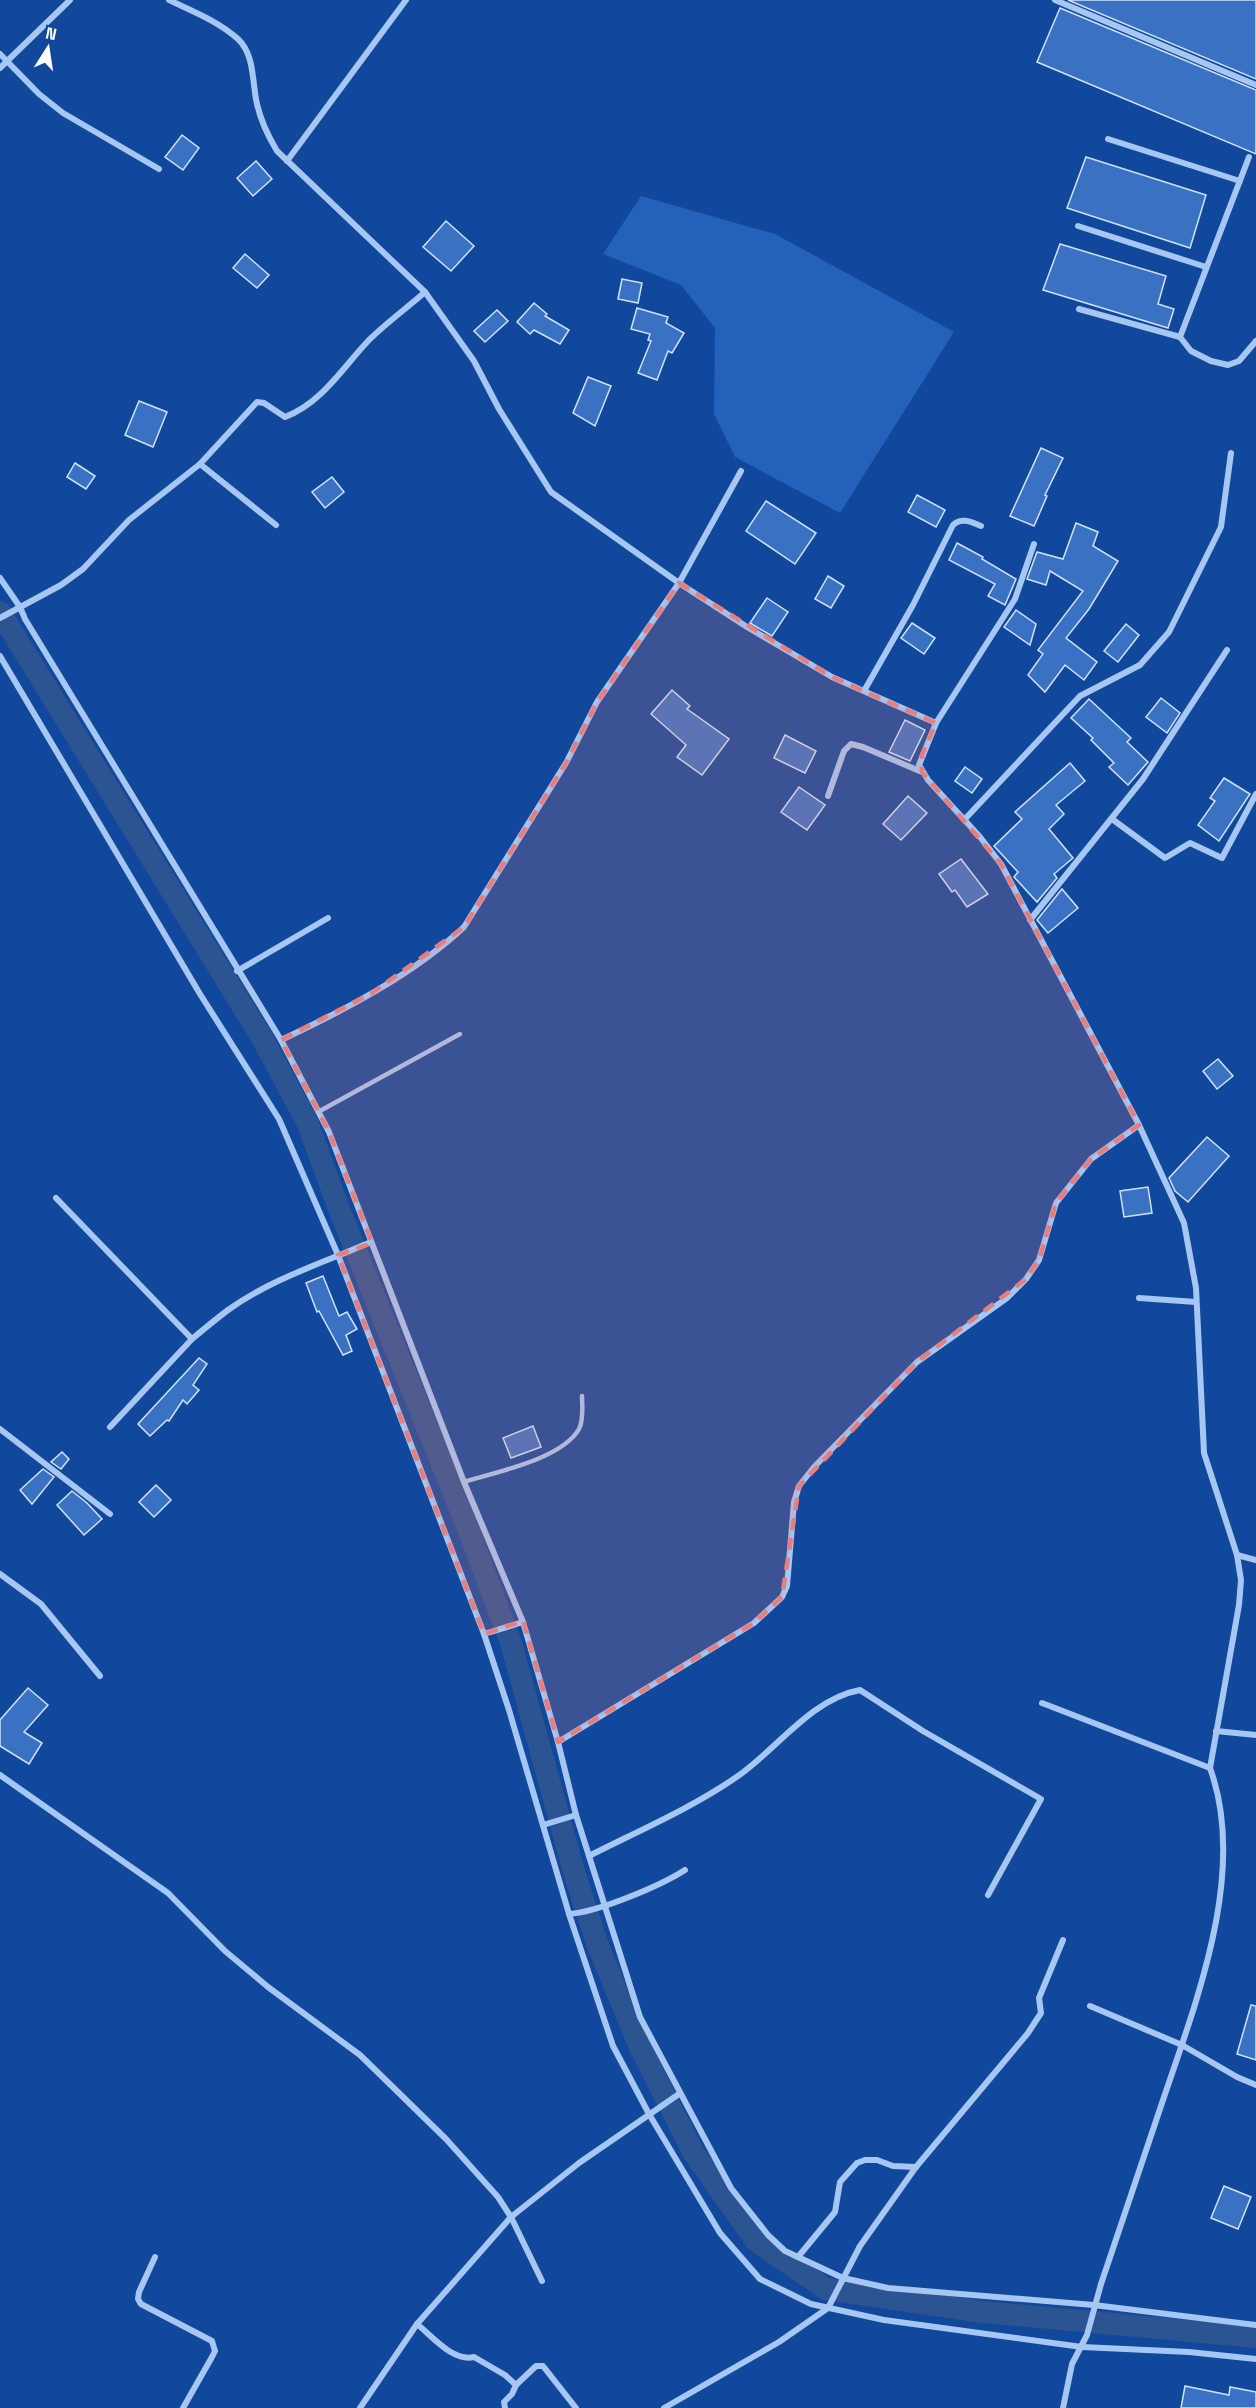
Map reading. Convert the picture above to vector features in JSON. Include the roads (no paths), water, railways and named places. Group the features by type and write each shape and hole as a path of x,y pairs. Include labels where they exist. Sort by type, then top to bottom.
{"street":[{"path":"0,68 70,0"},
{"path":"169,0 212,21 239,40 250,57 256,104 263,126 277,151 425,292 474,361 500,409 551,492 679,583 747,627 832,678 936,723"},
{"path":"287,161 406,0"},
{"path":"1055,0 1256,85"},
{"path":"0,54 39,94 63,113 159,169"},
{"path":"1108,140 1240,181"},
{"path":"1180,337 1249,157"},
{"path":"1078,226 1206,267"},
{"path":"3,616 61,585 83,568 129,520 200,464 257,402 264,403 285,417 332,384 369,339 425,292"},
{"path":"1079,309 1180,337 1191,351 1211,361 1228,365 1239,361 1256,341"},
{"path":"965,819 1080,696 1140,665 1169,632 1221,527 1231,453"},
{"path":"200,464 276,525"},
{"path":"281,1040 372,993 449,941 464,927 546,792 566,764 621,664 645,635 679,583 741,471"},
{"path":"864,691 913,606 953,525 960,520 965,520 981,526"},
{"path":"922,772 920,765 936,723 1015,599 1034,544"},
{"path":"0,578 20,607 281,1040 329,1132 464,1482 523,1622 558,1742 576,1815 640,2017 731,2188 768,2235 785,2251 843,2278 888,2288 1256,2325"},
{"path":"1030,920 1143,779 1227,650"},
{"path":"0,656 206,1003 279,1119 338,1256 487,1632 546,1824 568,1914 613,2046 720,2233 760,2279 811,2304 828,2308 884,2320 1082,2348 1189,2352 1256,2359"},
{"path":"828,796 844,752 851,744 922,772 965,819 1001,864 1139,1125 1184,1223 1196,1302 1204,1453 1237,1556 1242,1580 1210,1768 1218,1791 1223,1821 1221,1892 1207,1966 1094,2309 1088,2335 1072,2364 1063,2408"},
{"path":"1112,819 1165,858 1190,843 1222,858 1256,794"},
{"path":"1248,810 1256,814"},
{"path":"237,970 328,918"},
{"path":"558,1742 754,1623 782,1597 787,1586 794,1502 800,1486 814,1467 917,1362 1007,1298 1026,1279 1039,1260 1056,1203 1091,1159 1139,1125"},
{"path":"56,1198 192,1339"},
{"path":"110,1427 192,1339 238,1304 298,1272 371,1242"},
{"path":"1139,1298 1196,1302"},
{"path":"0,1429 110,1514"},
{"path":"1237,1556 1256,1560"},
{"path":"0,1574 41,1604 100,1676"},
{"path":"487,1632 523,1622"},
{"path":"589,1856 691,1804 739,1776 815,1711 846,1692 860,1690 923,1731 1041,1799 988,1895"},
{"path":"1042,1702 1210,1768"},
{"path":"1216,1731 1256,1735"},
{"path":"0,1775 168,1893 225,1951 268,1987 360,2055 446,2139 498,2197 511,2217 542,2282"},
{"path":"546,1824 576,1815"},
{"path":"568,1914 605,1906 662,1883 685,1870"},
{"path":"664,2408 768,2349 828,2308 860,2246 916,2167 1028,2033 1041,2013 1039,1998 1063,1940"},
{"path":"1090,2006 1182,2045 1237,2077 1256,2085"},
{"path":"360,2408 417,2324 511,2217 579,2163 679,2094"},
{"path":"798,2257 834,2212 840,2182 857,2163 877,2160 892,2166 916,2167"},
{"path":"155,2257 139,2292 138,2299 141,2304 212,2341 214,2345 212,2357 183,2408"},
{"path":"417,2324 453,2354 467,2359 474,2357 505,2374 516,2385"},
{"path":"505,2408 504,2402 512,2394 516,2385 536,2366 543,2366 576,2408"}],"lane":[{"path":"318,1112 460,1034"},
{"path":"464,1482 539,1458 565,1444 580,1428 582,1396"}],"waterway":[{"path":"0,612 262,1038 308,1124 339,1209 467,1526 511,1643 574,1872 598,1946 640,2047 693,2152 756,2241 826,2289 983,2312 1256,2337"}]}
